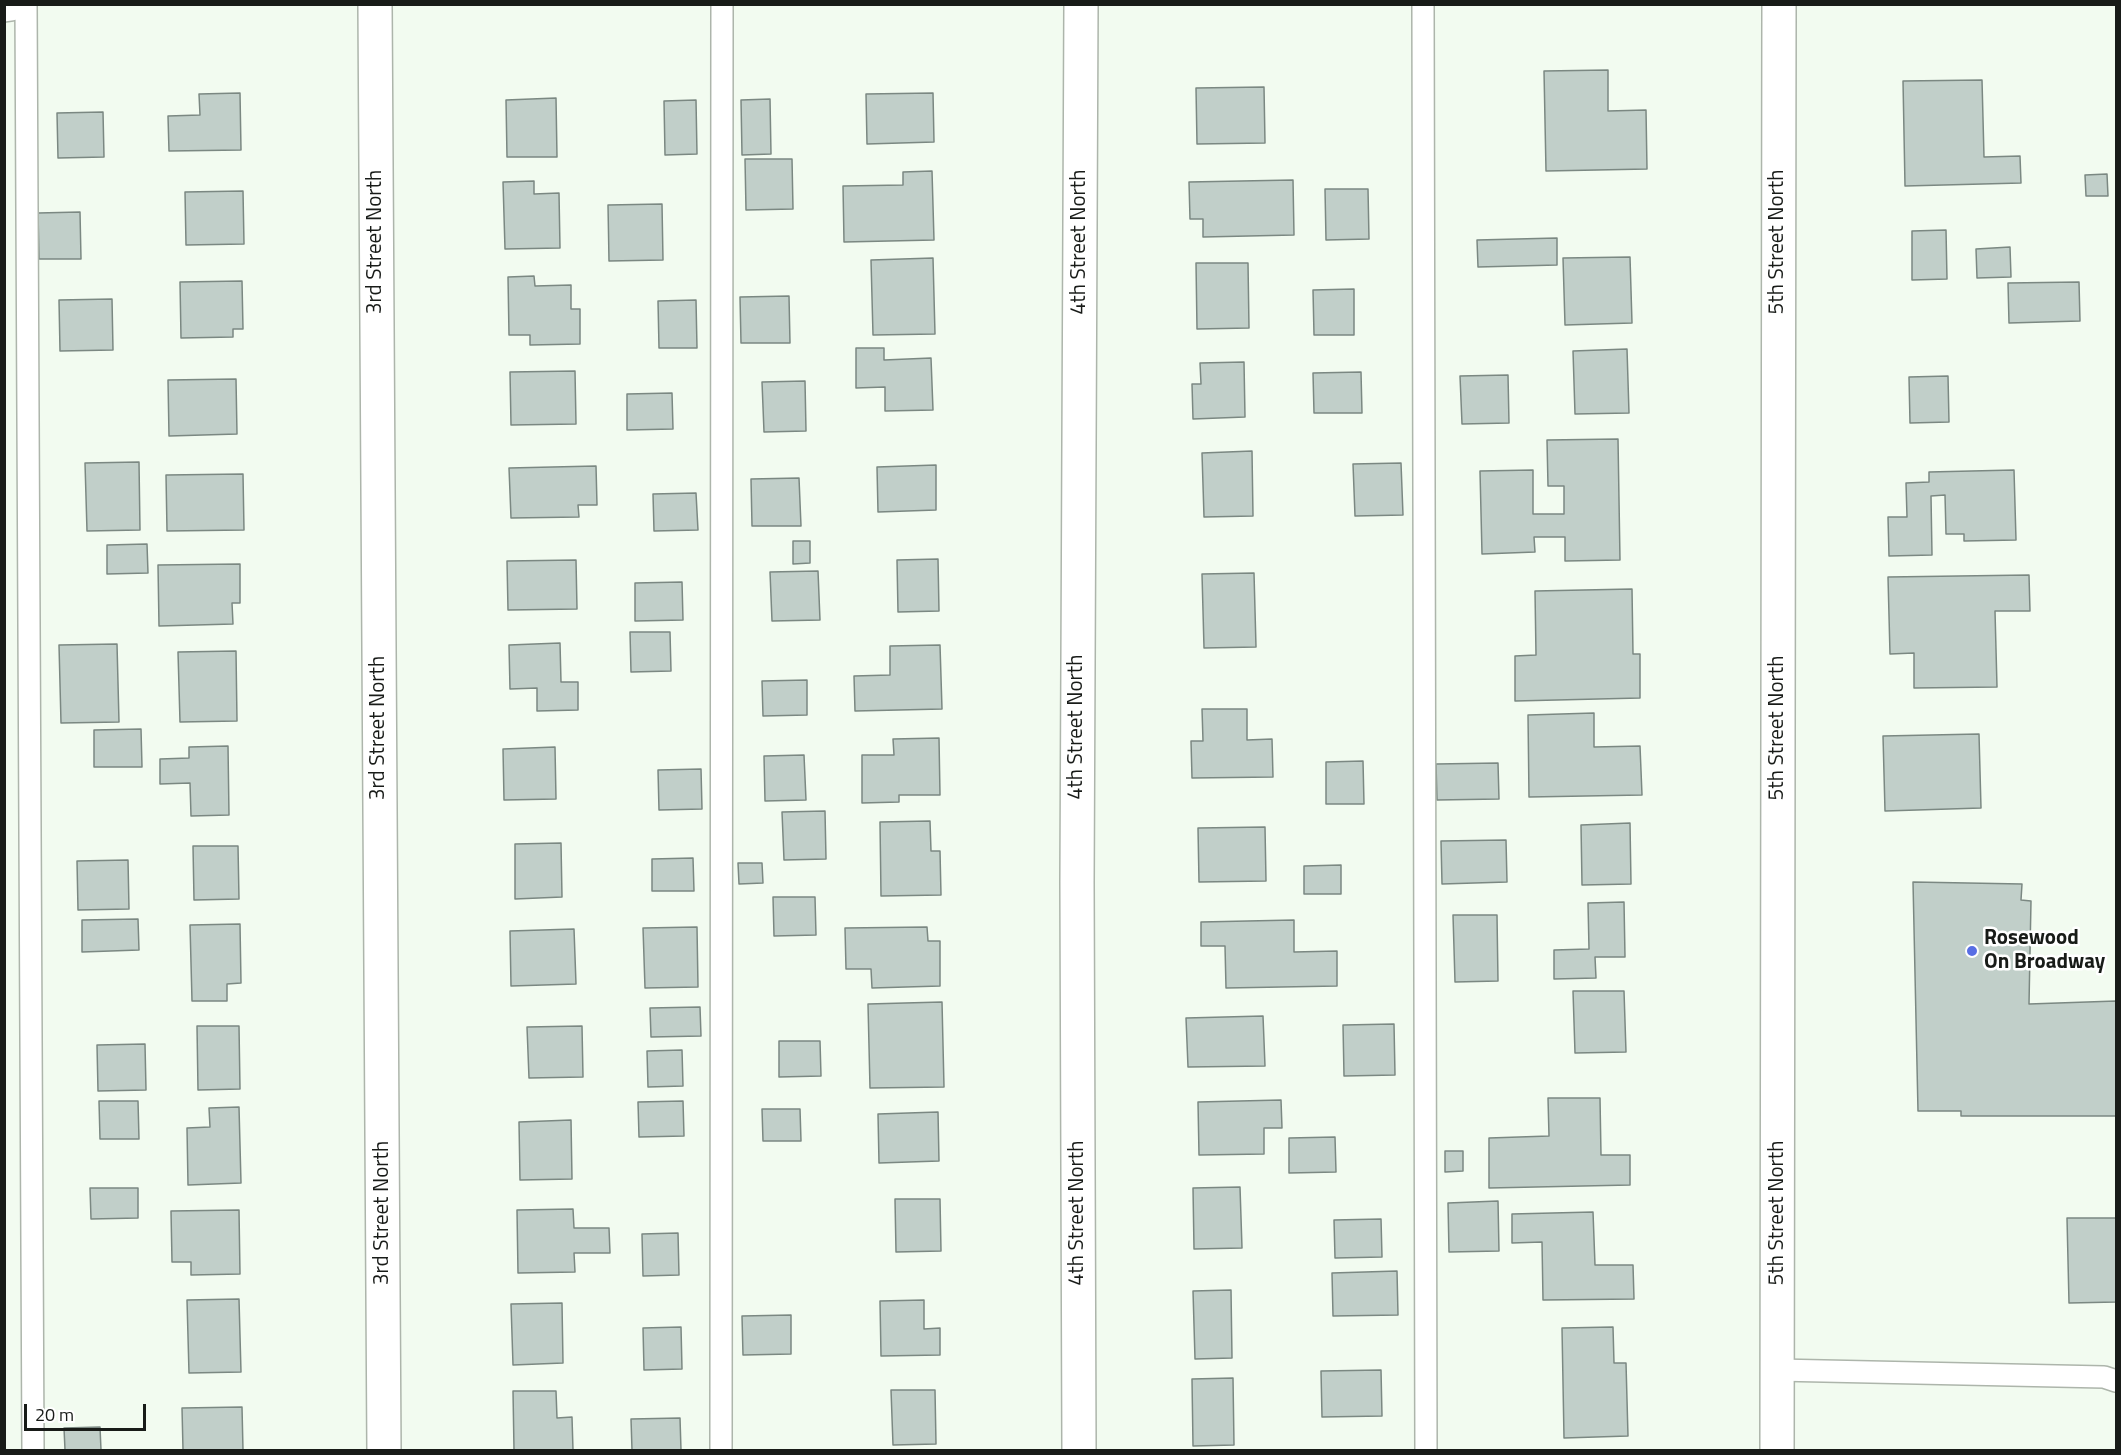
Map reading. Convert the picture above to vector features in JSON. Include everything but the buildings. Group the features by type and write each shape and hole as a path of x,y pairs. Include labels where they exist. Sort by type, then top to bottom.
{"street":[{"path":"4,5 10,4"},
{"name":"3rd Street North","path":"375,4 384,1450"},
{"name":"4th Street North","path":"1079,1450 1077,869 1081,4"},
{"name":"5th Street North","path":"1777,1450 1779,4"}],"lane":[{"path":"26,4 33,1450"},
{"path":"722,4 722,1450"},
{"path":"1423,4 1426,1450"},
{"path":"1777,1370 2104,1377 2116,1381"}],"place":[{"name":"Rosewood On Broadway","path":"1972,951"}]}
